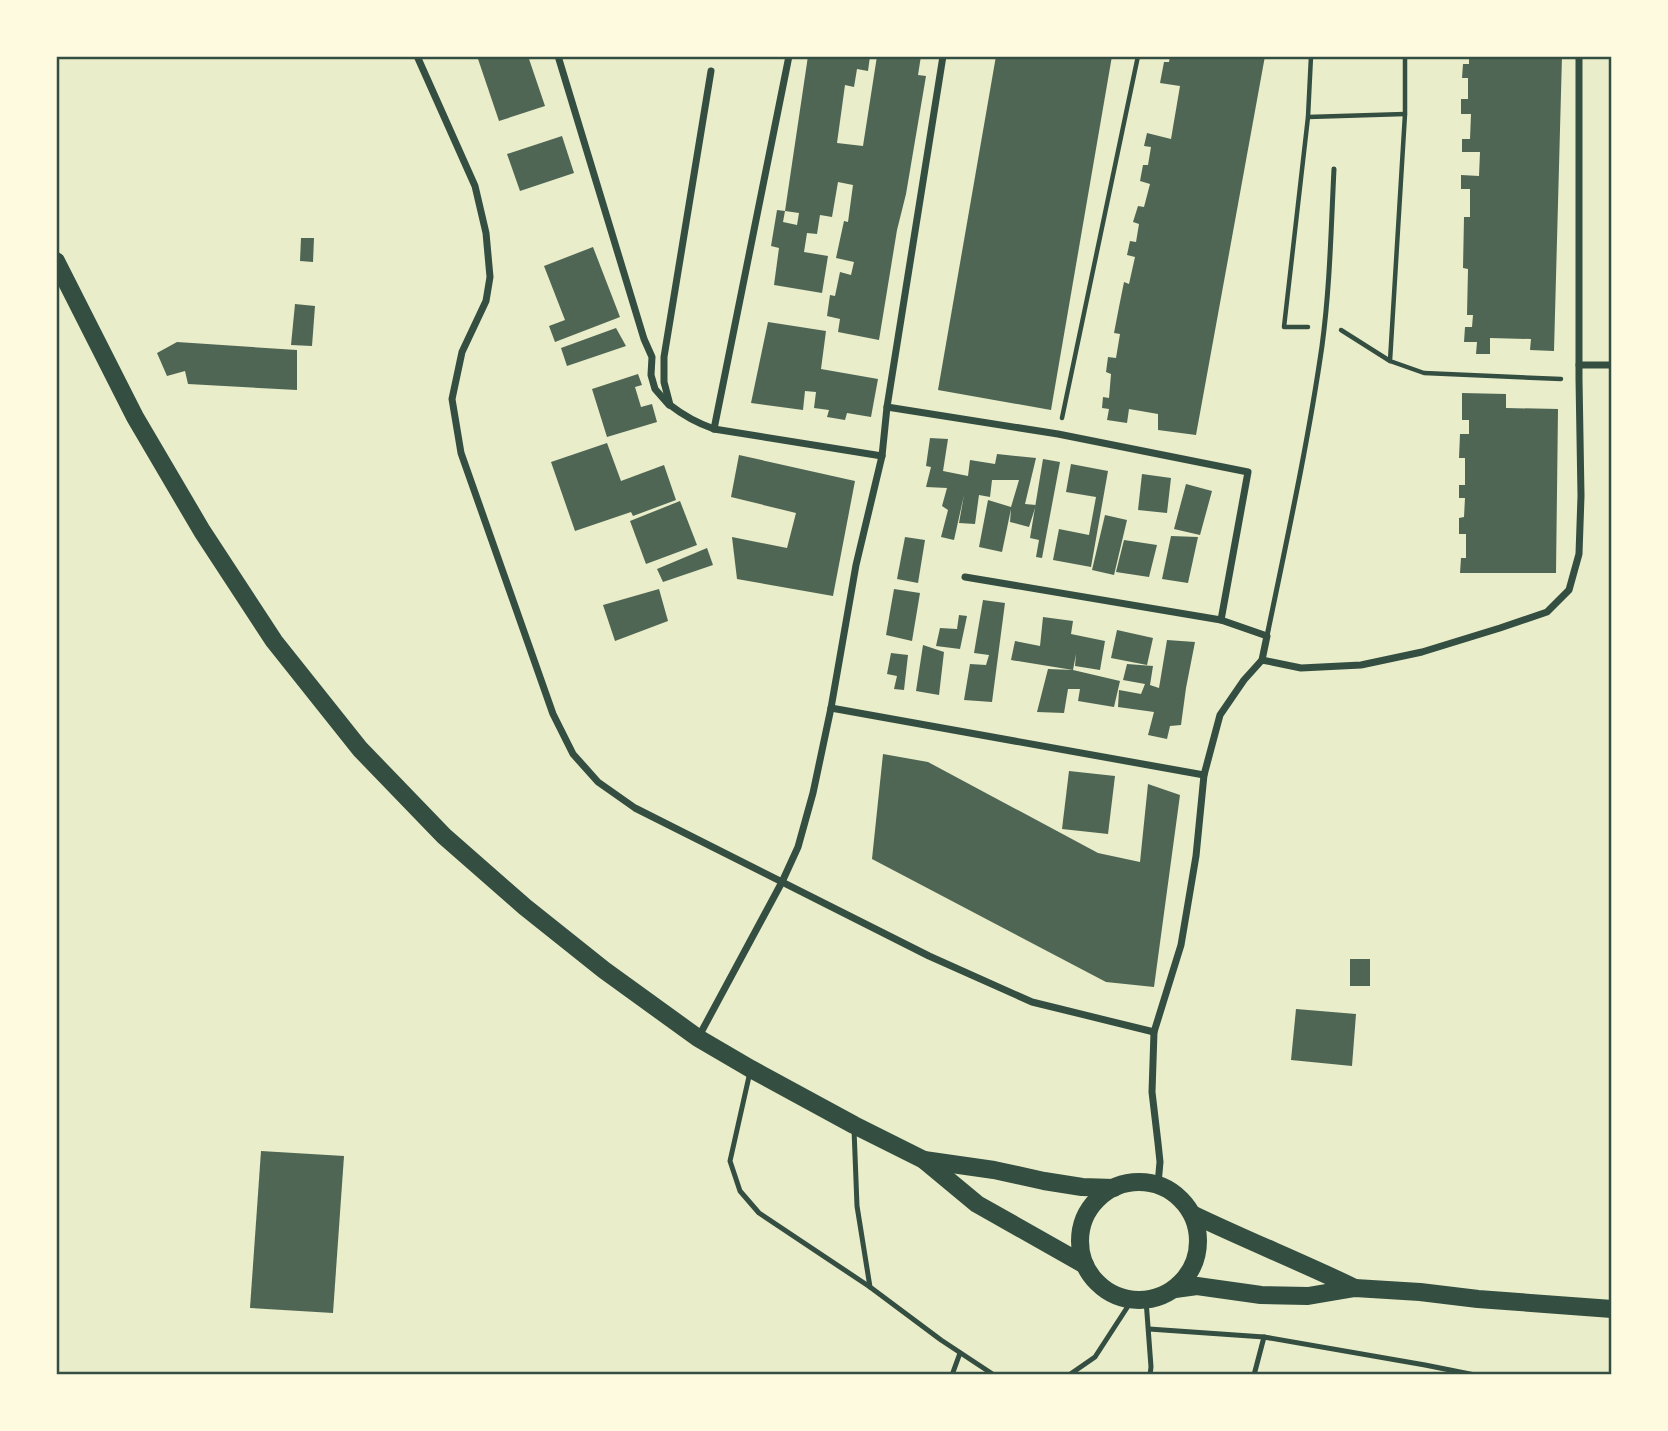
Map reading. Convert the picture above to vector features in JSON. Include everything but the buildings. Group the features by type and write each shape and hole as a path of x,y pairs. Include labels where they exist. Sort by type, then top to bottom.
{"main road":[{"path":"56,261 135,417 202,531 274,641 360,749 444,836 525,907 604,970 698,1038 854,1125 924,1160 977,1203 1085,1265"},
{"path":"924,1160 1082,1187 1114,1188 1135,1182 1158,1184 1178,1196 1192,1214 1198,1235 1196,1258 1190,1272 1175,1289"},
{"path":"1114,1188 1095,1201 1081,1228 1080,1243 1082,1258 1093,1279 1117,1296 1139,1300 1161,1296 1175,1289 1197,1286 1261,1295 1308,1296 1355,1288 1612,1309"},
{"path":"1192,1214 1355,1288"}],"street":[{"path":"417,56 475,186 486,233 490,277 486,301 462,352 452,399 461,453 553,714 573,754 598,782 635,807 929,956 1032,1002 1153,1032"},
{"path":"558,56 644,339 652,357 651,375 656,389 670,405 698,424 714,429 882,456"},
{"path":"714,429 789,56"},
{"path":"698,1038 782,882 798,847 813,793 856,565 882,456 887,407 943,56"},
{"path":"1262,660 1301,668 1361,666 1422,652 1547,612 1569,590 1579,554 1581,496 1579,56"},
{"path":"670,405 664,382 664,357 711,71"},
{"path":"1579,365 1612,365"},
{"path":"887,407 1058,434 1248,472 1221,620"},
{"path":"965,577 1221,620 1267,636 1262,660 1244,680 1220,715 1204,775 1196,856 1181,945 1153,1032 1152,1092 1160,1162 1158,1184"},
{"path":"831,708 1204,775"}],"lane":[{"path":"1267,636 1322,345 1334,169"},
{"path":"751,1069 730,1161 740,1191 759,1213 994,1375"},
{"path":"854,1125 857,1206 870,1287"},
{"path":"1139,1300 1149,1329 1150,1375"},
{"path":"1069,1375 1095,1357 1139,1300"},
{"path":"1149,1329 1264,1337 1475,1375"},
{"path":"1254,1375 1264,1337"},
{"path":"952,1375 960,1353"}],"path":[{"path":"1058,434 1138,56"},
{"path":"1405,56 1405,114 1390,361 1424,373 1579,379"},
{"path":"1308,117 1405,114"}]}
